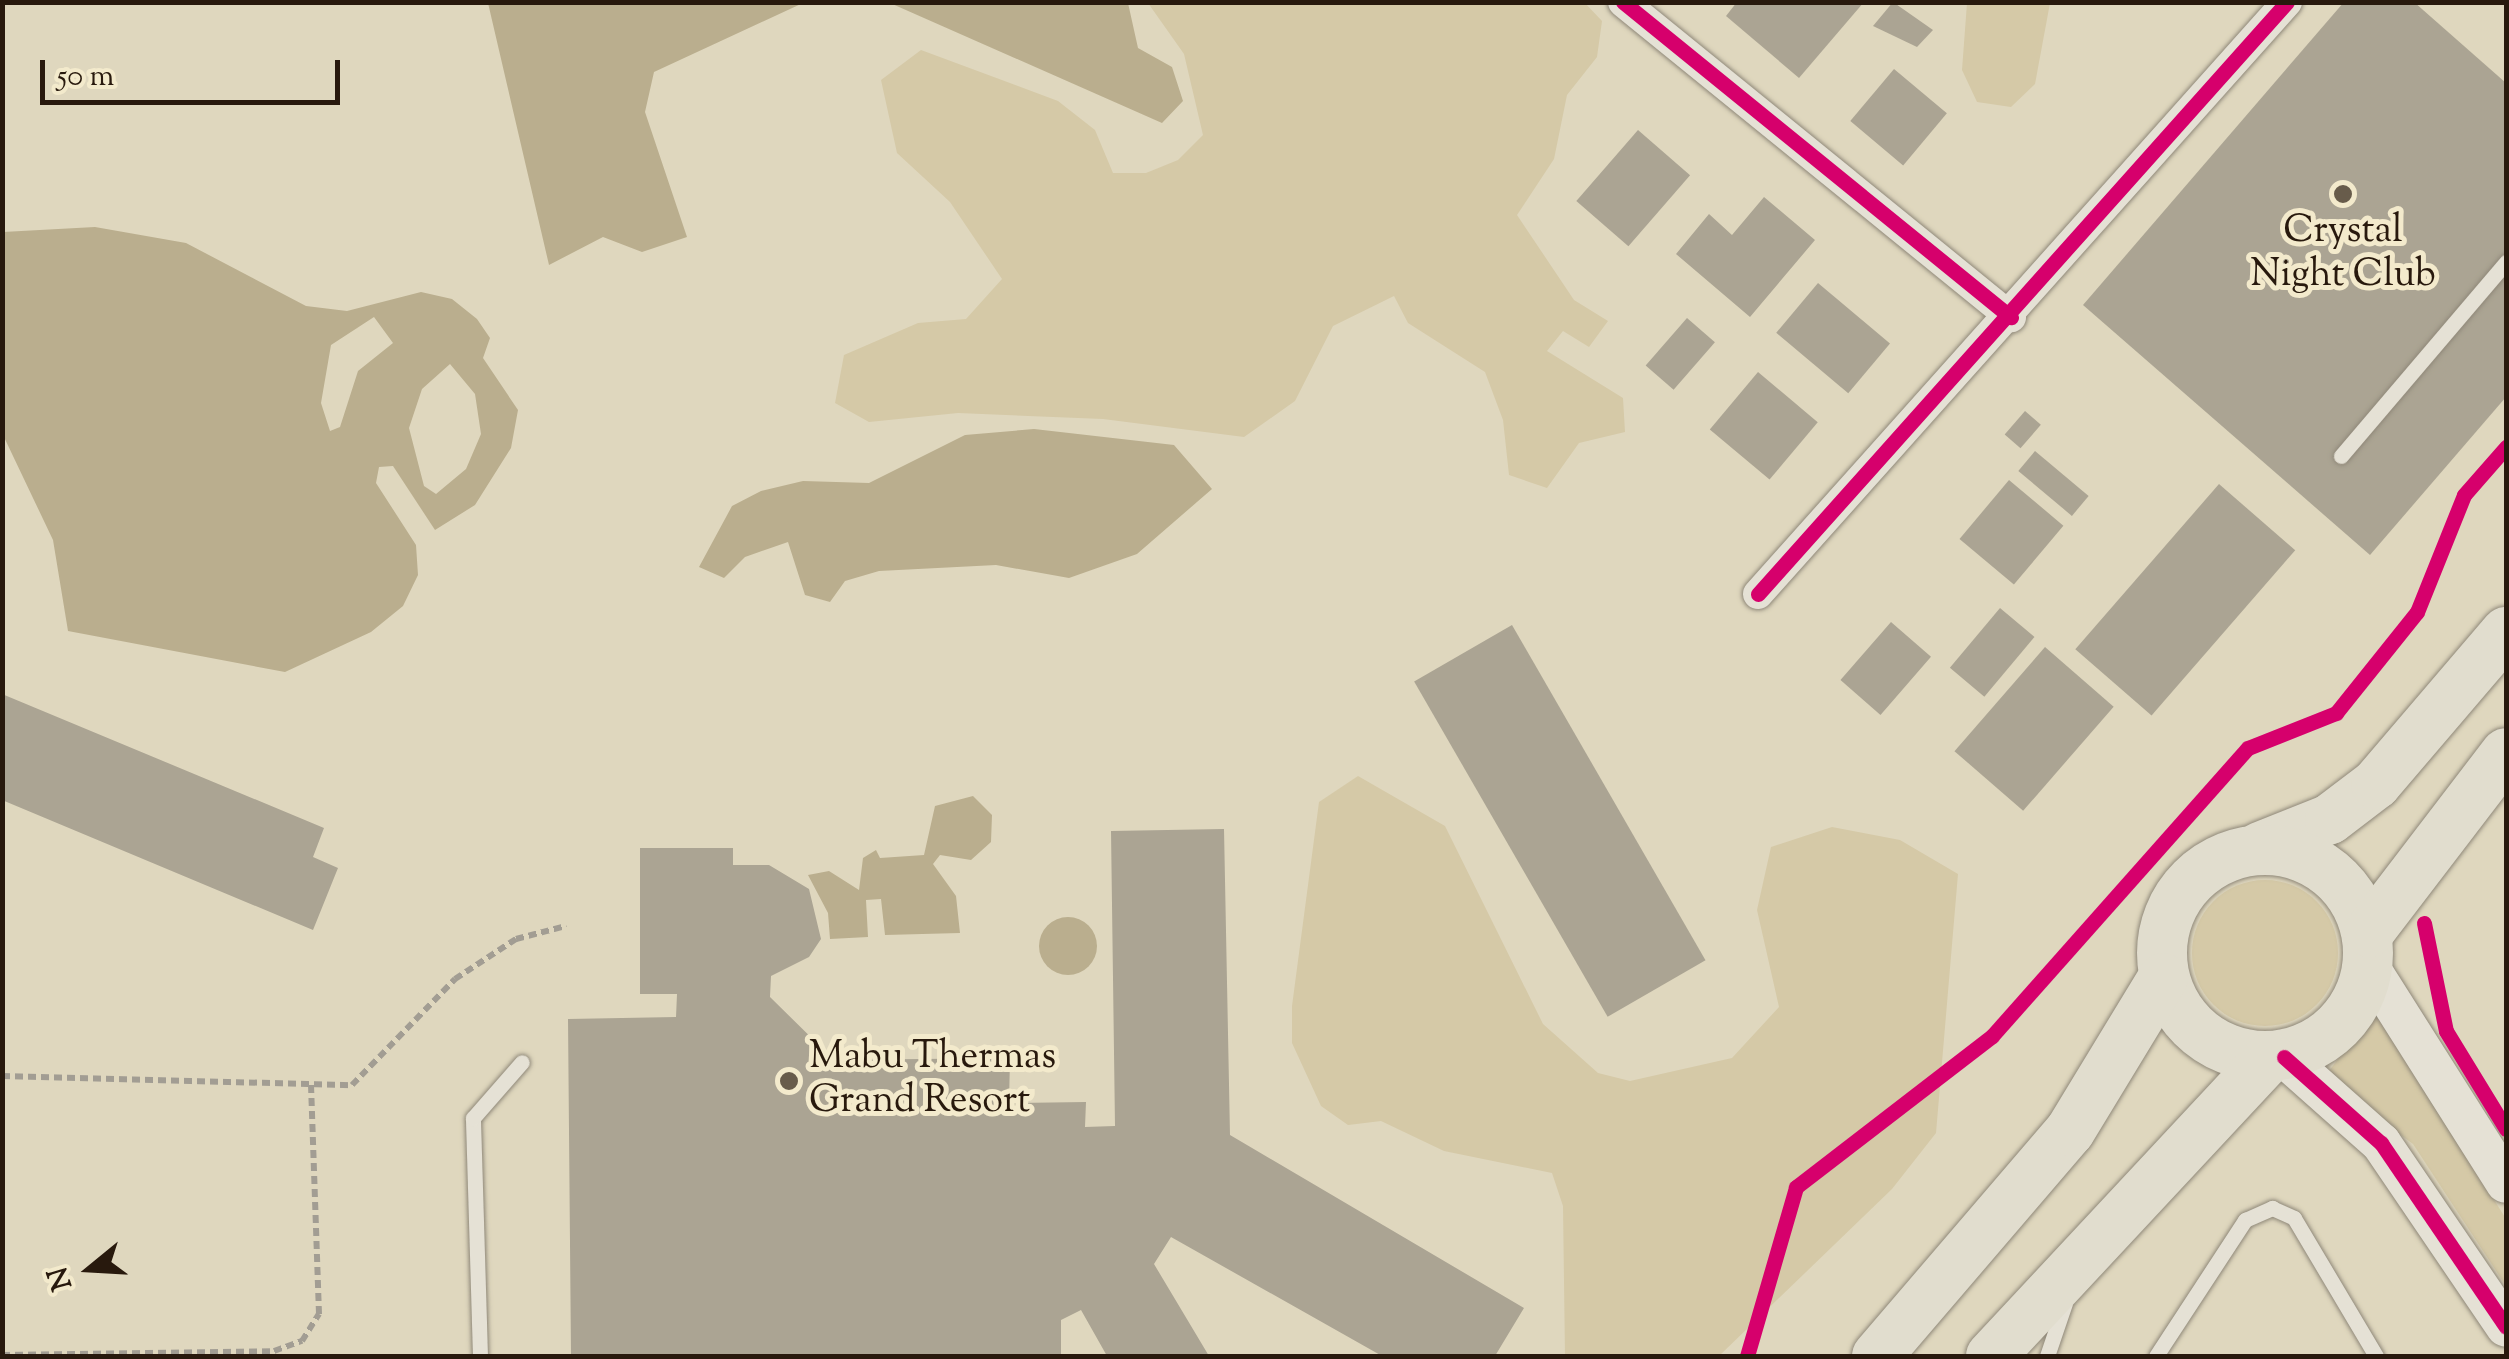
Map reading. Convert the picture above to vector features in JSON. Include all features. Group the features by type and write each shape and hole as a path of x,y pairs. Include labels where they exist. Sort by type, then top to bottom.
{"main road":[{"path":"1877,1356 2070,1131 2163,978 2174,900 2210,863 2260,848 2330,818 2376,784 2506,632"},
{"path":"1991,1356 2277,1057 2350,1016 2369,950 2506,753"},
{"path":"2260,848 2312,858 2334,873 2369,950"},
{"path":"2163,978 2208,1041 2277,1057"}],"street":[{"path":"1758,594 2012,317 2287,2"},
{"path":"1633,5 2012,317"},
{"path":"2369,950 2506,1184"},
{"path":"2277,1057 2381,1143 2506,1327"}],"lane":[{"path":"2341,456 2506,262"},
{"path":"480,1356 473,1118 522,1062"},
{"path":"2156,1356 2233,1235 2272,1208 2294,1218 2376,1356"},
{"path":"2048,1356 2079,1260"}],"path":[{"path":"2,1076 311,1083 366,1078 455,979 516,939 566,926"},
{"path":"2,1356 274,1351 302,1341 319,1314 311,1083"}],"shaded area":[{"path":"488,2 803,3 654,72 645,112 687,237 642,252 603,237 549,265"},
{"path":"1584,2 1602,21 1597,57 1567,95 1554,159 1517,215 1574,300 1608,321 1589,347 1563,331 1547,351 1623,398 1625,432 1579,443 1547,488 1509,475 1503,420 1485,372 1408,323 1394,296 1333,326 1295,401 1244,437 1103,419 958,413 869,422 835,403 844,355 918,323 966,319 1002,279 950,202 897,153 881,80 921,50 1058,101 1095,130 1113,173 1146,173 1178,160 1203,135 1184,54 1148,3"},
{"path":"890,3 1128,3 1138,48 1172,67 1183,101 1162,123"},
{"path":"1967,3 2050,3 2035,84 2011,107 1977,102 1962,70"},
{"path":"95,227 186,243 306,306 347,311 421,292 452,299 477,319 490,338 483,358 518,410 511,448 475,505 435,530 393,466 379,467 376,483 416,545 418,575 403,606 371,632 285,672 68,631 53,540 3,435 3,232","holes":["374,317 393,343 358,371 340,427 330,431 321,403 331,345","450,364 475,394 481,434 466,469 436,494 424,486 409,428 422,389"]},
{"path":"1034,429 1174,445 1212,489 1137,554 1069,578 996,565 879,571 845,581 830,602 805,595 788,542 745,557 724,578 699,567 732,506 761,491 803,481 869,483 965,435"},
{"path":"1358,776 1445,826 1543,1024 1598,1073 1630,1081 1732,1058 1779,1007 1757,910 1771,847 1832,827 1900,840 1958,874 1936,1133 1892,1189 1719,1356 1565,1356 1563,1206 1552,1173 1444,1151 1381,1121 1348,1125 1321,1106 1292,1043 1292,1006 1319,802"},
{"path":"973,796 992,815 991,842 971,860 940,855 933,864 956,896 960,933 885,935 881,899 866,900 868,937 830,939 828,913 808,875 829,871 859,890 863,858 876,850 880,858 924,855 935,806"},
{"path":"2265,880 2293,885 2317,901 2333,925 2338,953 2333,981 2317,1005 2293,1021 2265,1026 2237,1021 2213,1005 2197,981 2192,953 2197,925 2213,901 2237,885"},
{"path":"1068,917 1089,925 1097,946 1089,967 1068,975 1047,967 1039,946 1047,925"},
{"path":"2375,1008 2506,1219 2506,1286 2413,1144 2324,1078"}],"building":[{"path":"1737,2 1864,2 1799,78 1726,16"},
{"path":"1893,2 1933,30 1917,47 1873,26"},
{"name":"Crystal Night Club","path":"2344,2 2414,2 2506,83 2506,397 2370,555 2083,305"},
{"path":"1894,69 1947,113 1903,165 1850,121"},
{"path":"1638,130 1690,175 1628,246 1576,201"},
{"path":"1764,197 1815,240 1750,317 1676,254 1709,214 1732,235"},
{"path":"1818,283 1890,343 1848,393 1776,333"},
{"path":"1687,318 1715,342 1674,390 1646,366"},
{"path":"1758,372 1818,422 1770,480 1710,429"},
{"path":"2025,411 2041,425 2021,448 2005,434"},
{"path":"2035,451 2089,496 2072,516 2018,471"},
{"path":"2009,480 2063,526 2014,585 1960,539"},
{"path":"2219,484 2295,550 2152,716 2075,649"},
{"path":"2000,608 2034,637 1984,697 1950,668"},
{"path":"1891,622 1931,657 1880,715 1840,680"},
{"path":"1512,625 1706,960 1608,1017 1414,682"},
{"path":"2045,647 2114,707 2023,811 1954,751"},
{"path":"2,694 324,828 313,857 338,868 313,930 2,800"},
{"name":"Mabu Thermas Grand Resort","path":"1224,829 1230,1135 1524,1308 1495,1356 1382,1356 1171,1237 1154,1264 1209,1356 1107,1356 1081,1310 1061,1320 1061,1356 571,1356 568,1019 676,1017 677,994 640,994 640,848 733,848 733,865 769,865 809,889 821,939 809,957 771,976 770,997 834,1060 1010,1058 1009,1103 1086,1102 1085,1127 1115,1126 1111,831"}],"cycle path":[{"path":"1623,2 2011,317"},
{"path":"1758,594 2287,2"},
{"path":"1747,1356 1796,1187 1992,1036 2248,748 2336,713 2417,612 2464,495 2506,447"},
{"path":"2424,923 2446,1031 2506,1129"},
{"path":"2284,1057 2381,1143 2506,1327"}],"place":[{"name":"Crystal Night Club","path":"2343,194"},
{"name":"Mabu Thermas Grand Resort","path":"789,1081"}]}
